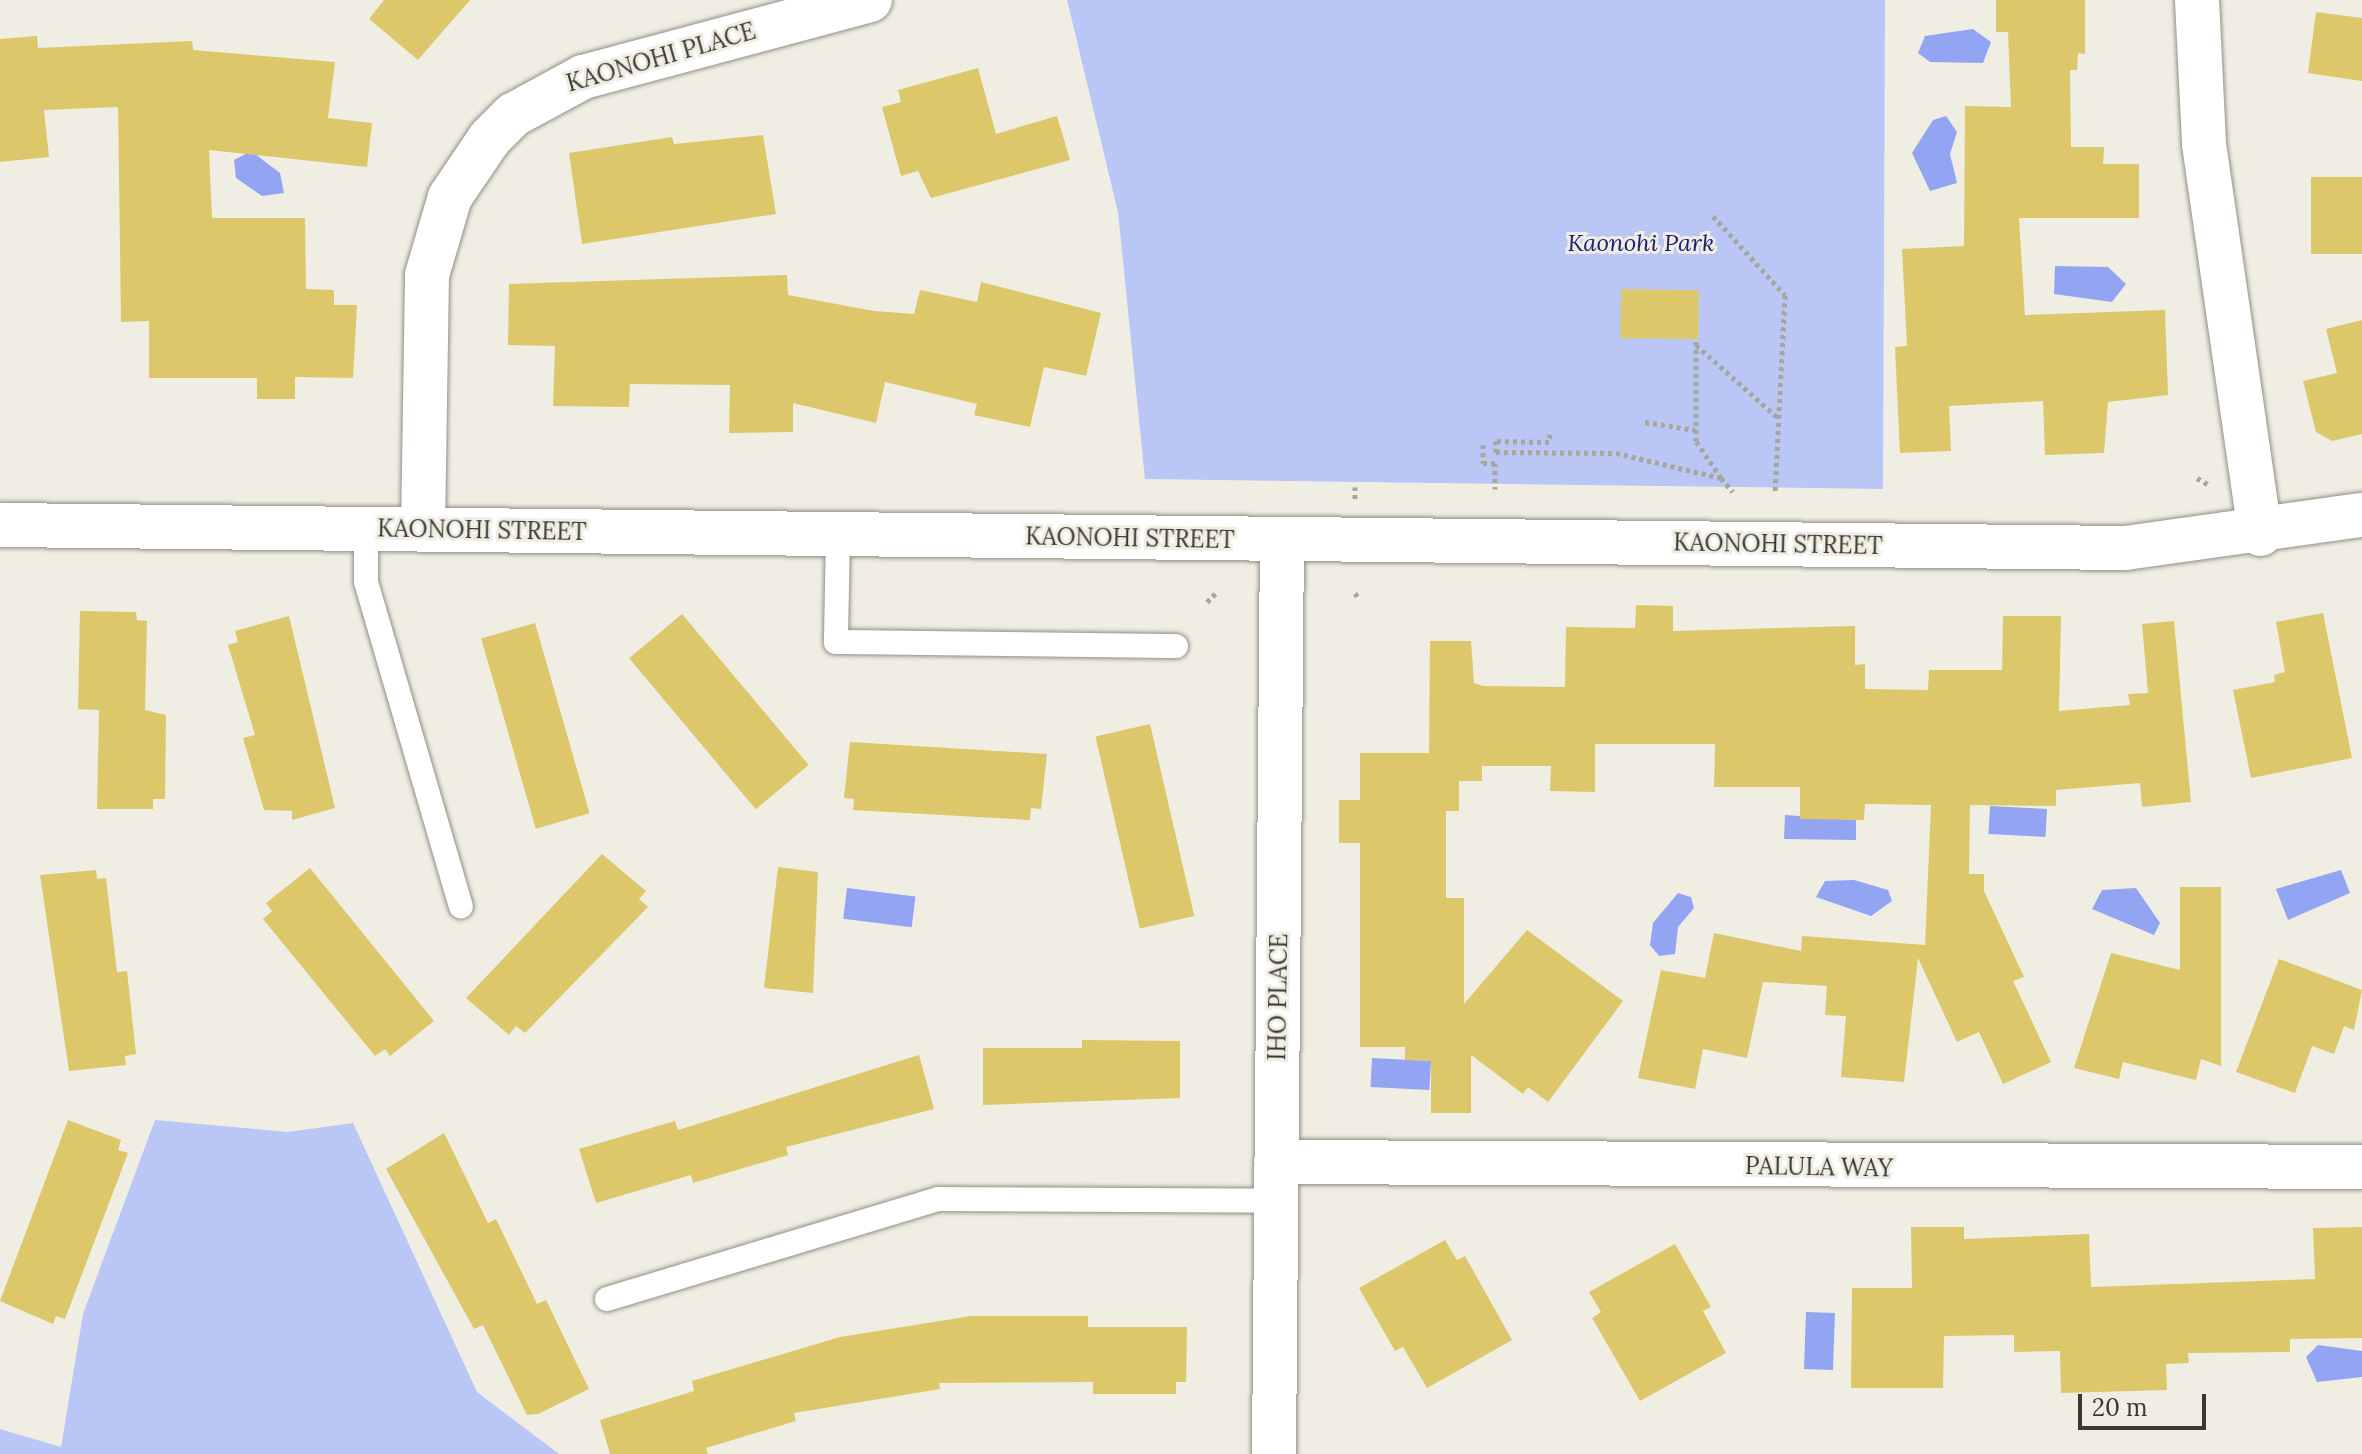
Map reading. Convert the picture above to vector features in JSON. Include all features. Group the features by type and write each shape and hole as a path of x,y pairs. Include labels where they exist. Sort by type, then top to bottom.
{"street":[{"name":"KAONOHI PLACE","path":"423,530 427,275 450,197 490,138 513,115 583,77 870,0"},
{"path":"2197,0 2204,144 2260,534"},
{"name":"KAONOHI STREET","path":"0,525 2126,548 2260,534 2362,515"},
{"name":"IHO PLACE","path":"1274,1454 1282,540"},
{"name":"PALULA WAY","path":"1276,1181 2362,1167"}],"lane":[{"path":"366,529 366,582 461,906"},
{"path":"838,534 836,642 1176,646"},
{"path":"607,1299 938,1199 1276,1181"}],"path":[{"path":"1713,216 1785,295 1775,492"},
{"path":"1733,492 1721,478 1695,430 1696,341 1777,417"},
{"path":"1645,422 1695,430"},
{"path":"1550,434 1549,442 1496,441 1496,452 1616,453 1721,478"},
{"path":"1483,445 1483,463 1495,463 1495,489"},
{"path":"2197,478 2209,485"},
{"path":"1207,602 1216,593"},
{"path":"1355,593 1359,599"}],"green space":[{"name":"Kaonohi Park","path":"1067,0 1885,0 1883,489 1145,479 1118,212"},
{"path":"155,1120 288,1132 353,1123 477,1392 559,1454 0,1454 0,1429 61,1447 83,1314"}],"water":[{"path":"1973,29 1991,42 1983,63 1930,62 1918,53 1925,36"},
{"path":"1946,116 1957,132 1950,154 1957,183 1930,191 1912,153 1933,120"},
{"path":"251,151 280,173 284,193 262,196 236,178 234,160"},
{"path":"2055,266 2108,267 2126,284 2112,302 2054,294"},
{"path":"1990,806 2047,809 2045,837 1989,834"},
{"path":"1785,815 1856,820 1856,840 1784,839"},
{"path":"2341,870 2350,893 2288,920 2276,889"},
{"path":"1854,880 1888,890 1892,901 1871,916 1816,897 1825,881"},
{"path":"847,888 915,896 912,927 843,919"},
{"path":"2136,888 2160,923 2154,935 2092,909 2102,890"},
{"path":"1678,893 1691,897 1694,908 1678,927 1675,954 1659,956 1650,945 1653,923"},
{"path":"1372,1058 1431,1061 1429,1090 1370,1087"},
{"path":"1806,1312 1835,1313 1833,1370 1804,1369"},
{"path":"2318,1345 2362,1351 2362,1377 2317,1382 2306,1357"}],"building":[{"path":"384,0 470,0 418,60 369,19"},
{"path":"1996,0 2085,0 2085,54 2078,53 2077,70 2070,70 2071,147 2104,147 2103,164 2139,164 2139,218 2019,218 2025,315 2165,310 2168,395 2108,402 2104,453 2045,455 2043,401 1949,406 1951,451 1900,453 1895,347 1907,346 1902,249 1964,246 1965,106 2011,107 2008,32 1996,32"},
{"path":"2316,12 2362,18 2362,81 2308,73"},
{"path":"37,36 38,48 192,41 193,50 335,62 328,118 372,123 367,167 209,150 212,218 305,218 306,289 334,290 334,305 357,305 353,378 295,377 295,399 257,399 257,378 149,378 149,321 121,322 118,107 44,110 49,157 0,162 0,39"},
{"path":"978,68 996,134 1057,116 1070,160 931,198 918,171 901,176 882,107 901,102 898,90"},
{"path":"763,135 776,214 582,244 569,153 672,137 674,144"},
{"path":"2311,177 2362,177 2362,254 2311,254"},
{"path":"787,275 788,295 874,311 914,314 920,290 977,302 981,282 1101,313 1086,376 1044,367 1030,427 974,415 977,404 885,382 876,423 793,403 793,432 729,433 730,385 630,384 629,407 553,406 555,346 508,345 509,284"},
{"path":"1621,289 1699,290 1698,339 1620,338"},
{"path":"2362,320 2362,434 2332,441 2316,432 2303,381 2337,373 2326,329"},
{"path":"1636,605 1673,606 1673,631 1855,626 1855,665 1865,664 1865,689 1928,690 1929,670 2002,670 2003,616 2061,616 2059,711 2130,705 2128,694 2148,693 2142,624 2174,621 2191,802 2142,807 2140,783 2056,790 2056,806 1970,805 1969,874 1984,874 1984,891 2024,977 2013,981 2051,1062 2003,1084 1979,1032 1957,1042 1918,958 1904,1082 1841,1077 1846,1016 1825,1015 1827,986 1763,982 1747,1058 1703,1049 1695,1089 1638,1078 1661,970 1705,978 1714,933 1801,951 1802,936 1925,945 1931,805 1865,804 1864,820 1800,819 1800,787 1714,787 1715,744 1595,744 1595,792 1550,791 1551,766 1482,766 1482,781 1459,781 1459,811 1446,811 1446,898 1464,898 1464,1004 1527,930 1623,1001 1548,1102 1528,1087 1523,1094 1471,1055 1471,1113 1431,1113 1431,1061 1405,1060 1405,1047 1360,1047 1360,843 1339,843 1339,800 1360,800 1360,753 1429,753 1430,641 1471,641 1474,683 1483,686 1565,687 1566,627 1635,628"},
{"path":"80,611 136,612 137,620 147,621 145,710 166,715 165,799 153,799 153,809 97,809 99,710 78,709"},
{"path":"2323,613 2352,758 2251,778 2233,690 2275,682 2274,675 2285,672 2276,622"},
{"path":"682,614 809,765 756,809 629,658"},
{"path":"289,616 335,808 292,820 292,811 264,810 243,738 255,735 228,645 238,642 235,631"},
{"path":"535,623 590,813 536,829 481,638"},
{"path":"1150,724 1194,916 1140,929 1095,737"},
{"path":"850,742 1047,754 1041,809 1031,808 1030,820 853,810 854,799 844,798"},
{"path":"602,854 646,891 639,899 648,907 525,1033 516,1026 509,1035 466,998"},
{"path":"778,867 818,872 813,993 764,988"},
{"path":"310,868 434,1021 390,1056 385,1049 375,1056 263,919 272,911 266,903"},
{"path":"96,870 97,879 106,878 117,972 127,971 136,1054 125,1056 126,1065 69,1071 40,875"},
{"path":"2180,887 2221,887 2221,1066 2201,1059 2196,1080 2123,1062 2119,1079 2074,1068 2111,953 2180,970"},
{"path":"2279,959 2362,990 2354,1030 2344,1026 2334,1054 2312,1046 2295,1093 2236,1072"},
{"path":"1082,1040 1180,1041 1180,1098 983,1105 983,1048 1082,1048"},
{"path":"919,1055 934,1109 786,1147 788,1155 693,1183 691,1175 596,1203 579,1149 675,1121 678,1130"},
{"path":"68,1120 121,1140 118,1150 128,1153 65,1319 56,1316 53,1324 0,1301"},
{"path":"444,1133 488,1223 496,1219 537,1304 546,1300 589,1389 538,1414 527,1415 483,1325 474,1329 386,1169"},
{"path":"1911,1227 1964,1227 1964,1239 2089,1234 2091,1287 2315,1279 2313,1228 2362,1227 2362,1338 2290,1339 2290,1352 2188,1353 2189,1363 2166,1364 2167,1390 2061,1393 2060,1351 2014,1352 2014,1335 1944,1336 1943,1388 1851,1388 1852,1288 1912,1288"},
{"path":"1445,1240 1457,1260 1465,1256 1512,1340 1427,1388 1403,1347 1395,1351 1359,1288"},
{"path":"1675,1244 1711,1307 1703,1311 1726,1353 1640,1401 1592,1318 1601,1312 1589,1292"},
{"path":"971,1316 1088,1316 1088,1327 1187,1327 1186,1382 1176,1382 1176,1394 1093,1394 1093,1382 939,1383 940,1389 794,1413 796,1421 706,1448 708,1454 610,1454 600,1420 694,1391 692,1381 840,1337"}]}
